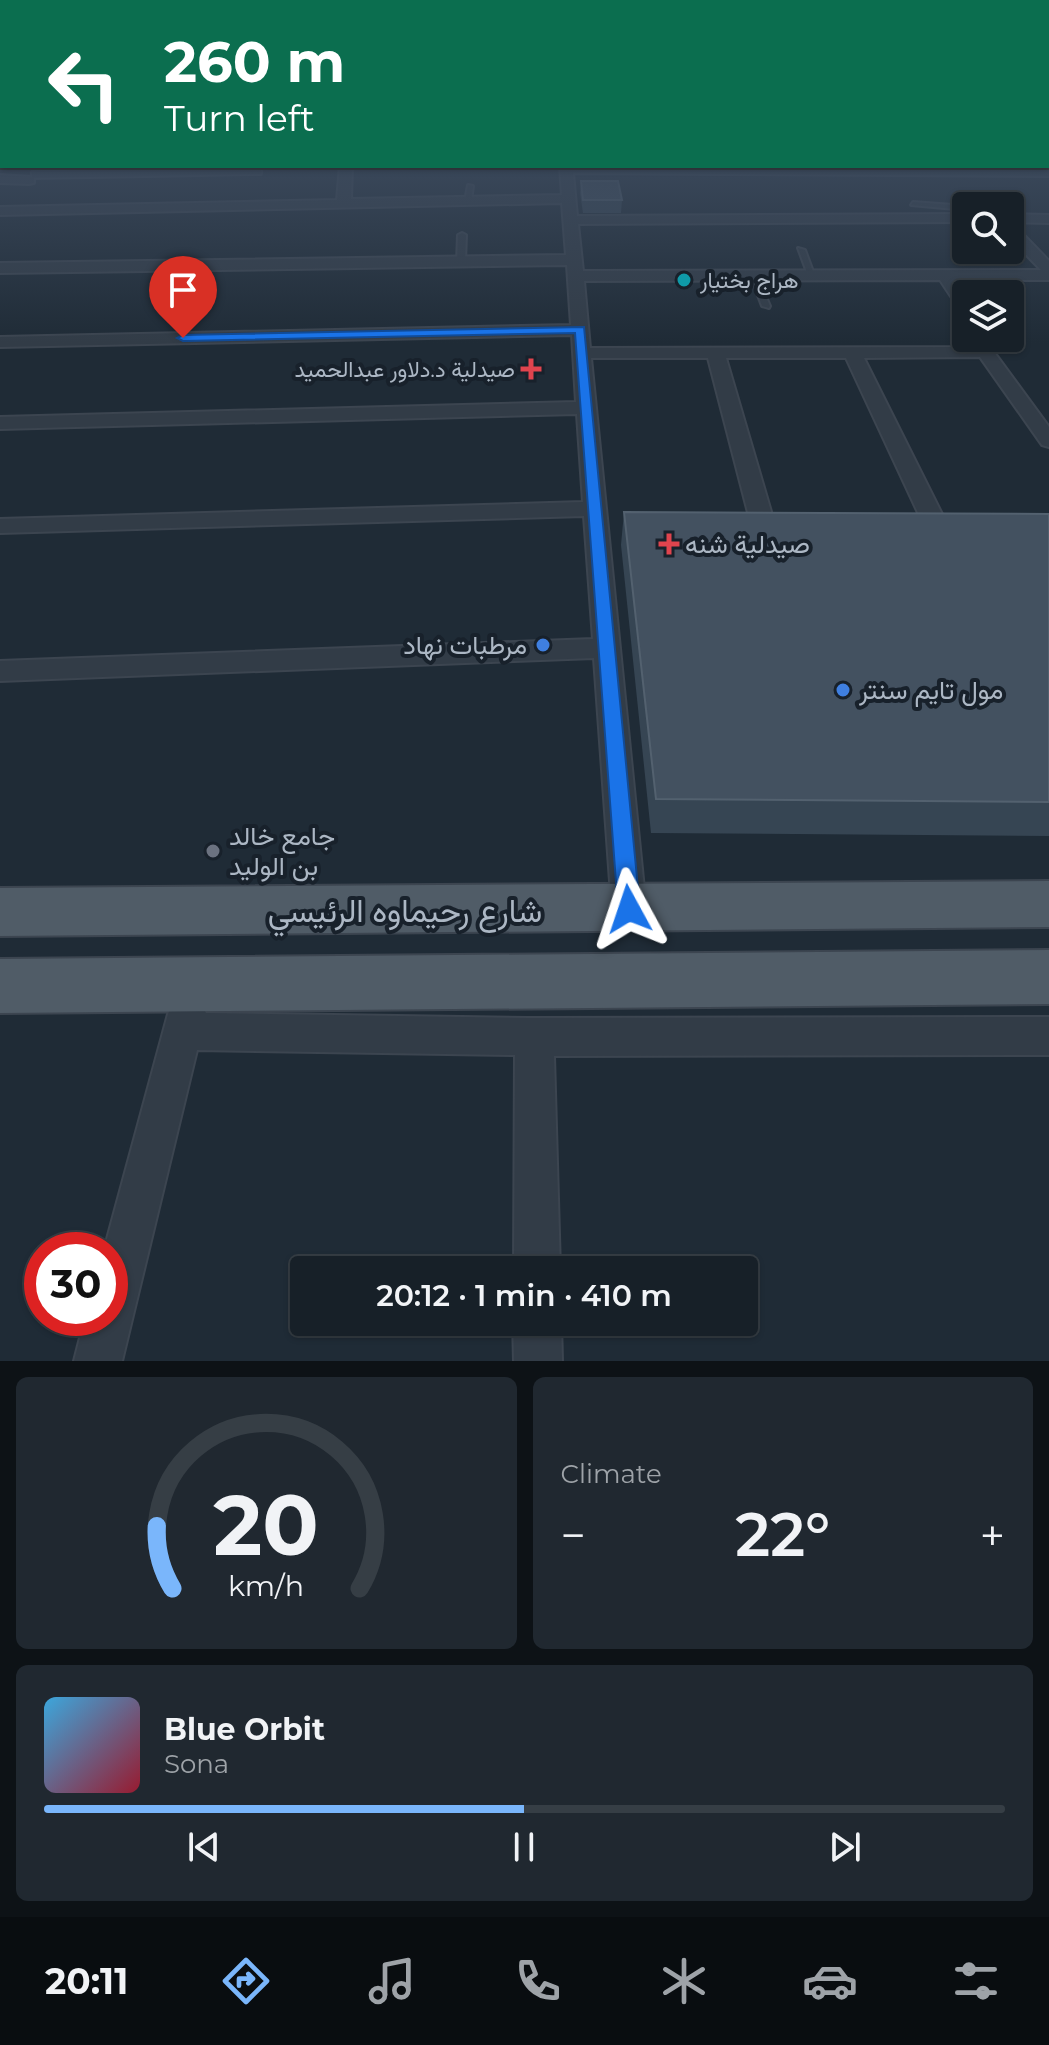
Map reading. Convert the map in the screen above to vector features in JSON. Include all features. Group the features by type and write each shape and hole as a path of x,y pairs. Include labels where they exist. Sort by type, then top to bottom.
{"main road":[{"name":"شارع رحيماوه الرئيسي","path":"0,912 1049,904"},
{"path":"0,986 188,1008 1049,977"}],"street":[{"path":"570,216 629,909"},
{"path":"843,216 952,218"},
{"path":"1024,218 1049,219"},
{"path":"1024,244 1049,272"},
{"path":"0,268 461,262 753,276 946,277 1049,272"},
{"path":"946,277 952,286"},
{"path":"0,342 581,341 716,354 853,353 952,347"},
{"path":"992,352 1049,441"},
{"path":"853,353 946,530 907,531"},
{"path":"716,354 773,532 734,532"},
{"path":"0,423 587,408"},
{"path":"0,526 595,509"},
{"path":"597,533 628,533"},
{"path":"0,671 607,648"},
{"path":"128,1246 188,1008 534,1037 1049,1036"},
{"path":"534,1037 537,1256"},
{"path":"98,1361 105,1336"},
{"path":"537,1336 538,1361"}],"lane":[{"path":"461,262 462,235"},
{"path":"801,250 812,275"},
{"path":"753,276 766,306"}],"building":[{"name":"مول تايم سنتر","path":"624,512 1049,514 1049,802 656,799"}],"place":[{"name":"هراج بختيار","path":"684,280"},
{"name":"صيدلية د.دلاور عبدالحميد","path":"531,369"},
{"name":"صيدلية شنه","path":"669,544"},
{"name":"مرطبات نهاد","path":"543,645"},
{"name":"مول تايم سنتر","path":"843,690"},
{"name":"جامع خالد بن الوليد","path":"213,851"}],"route":[{"path":"183,338 580,330 629,909"}]}
